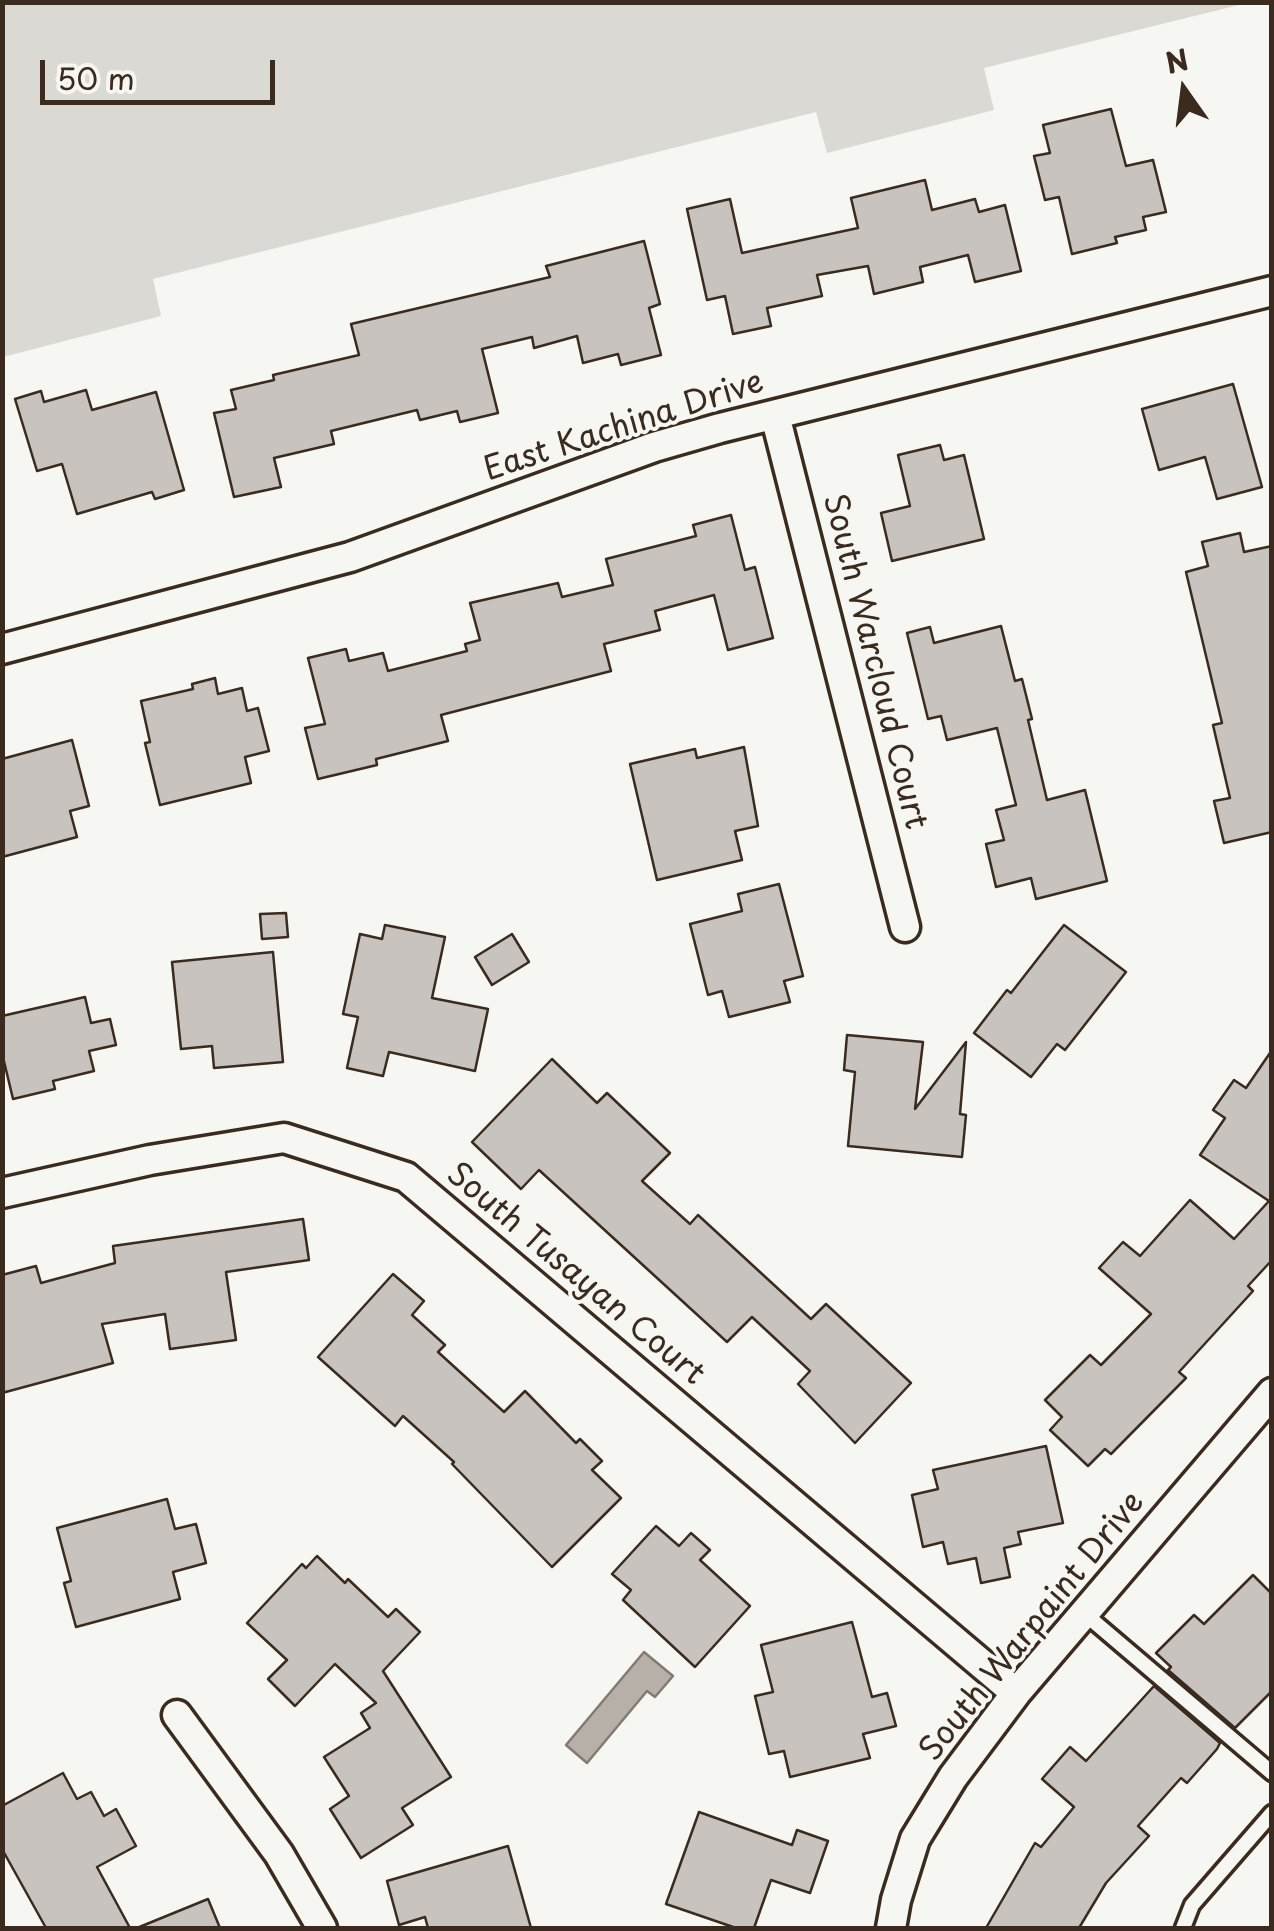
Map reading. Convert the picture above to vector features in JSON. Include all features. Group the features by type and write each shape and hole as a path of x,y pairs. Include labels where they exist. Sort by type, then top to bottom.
{"street":[{"name":"East Kachina Drive","path":"2,649 350,558 654,448 775,414 1272,291"},
{"name":"South Warcloud Court","path":"775,414 905,927"},
{"name":"South Tusayan Court","path":"2,1194 150,1160 284,1138 406,1177 1016,1693"},
{"name":"South Warpaint Drive","path":"891,1928 915,1838 953,1776 1016,1693 1272,1393"},
{"path":"177,1715 279,1854 322,1928"}],"lane":[{"path":"1085,1614 1272,1773"},
{"path":"1182,1928 1192,1905 1272,1813"}],"shaded area":[{"path":"3,2 1247,3 984,68 994,110 827,153 816,112 153,279 161,316 3,357"},
{"path":"644,1652 673,1676 655,1697 647,1691 587,1763 566,1745"}],"building":[{"path":"1111,109 1126,166 1153,160 1166,212 1143,217 1146,230 1115,237 1117,243 1072,254 1059,197 1045,200 1034,156 1050,153 1043,125"},
{"path":"925,180 932,210 975,199 979,212 1005,205 1021,271 975,282 968,255 920,267 923,282 874,294 868,266 817,275 822,296 767,308 771,326 733,334 725,296 707,300 687,209 730,199 742,253 858,228 851,198"},
{"path":"644,241 660,304 649,308 661,355 621,365 618,354 583,363 577,336 534,348 532,337 482,349 498,413 460,422 457,411 420,420 417,410 331,431 334,444 274,458 281,487 234,497 214,413 236,409 231,390 274,380 273,375 359,355 351,324 550,277 546,266"},
{"path":"1233,384 1262,487 1217,499 1205,457 1159,470 1142,409"},
{"path":"86,390 92,410 156,392 184,490 155,499 152,492 77,514 62,464 37,471 15,399 41,391 44,402"},
{"path":"940,445 944,460 964,455 984,539 892,561 881,513 910,506 898,455"},
{"path":"731,515 745,570 755,567 773,638 728,650 714,595 655,611 660,630 604,644 611,671 441,715 448,741 376,759 377,765 318,779 305,728 325,724 308,658 346,649 349,661 383,653 388,671 467,651 465,644 480,640 470,603 558,583 562,597 613,585 606,559 696,536 693,525"},
{"path":"1240,533 1244,552 1272,546 1272,832 1224,843 1214,801 1230,798 1213,725 1222,723 1186,572 1208,566 1202,542"},
{"path":"1001,626 1015,681 1022,679 1047,800 1085,790 1107,881 1036,899 1031,878 996,887 986,844 1004,840 996,810 1016,805 997,728 947,740 941,716 928,719 907,633 930,627 934,643"},
{"path":"215,678 218,694 242,688 247,711 258,708 269,751 245,757 251,783 160,805 145,743 150,742 141,701 193,689 192,684"},
{"path":"72,740 89,806 70,811 77,837 2,857 2,759"},
{"path":"744,747 758,826 735,831 742,860 657,880 630,764 695,749 697,758"},
{"path":"779,884 803,976 784,981 790,1002 729,1017 722,991 708,995 690,924 742,911 738,894"},
{"path":"286,913 288,937 262,939 260,914"},
{"path":"385,925 445,937 432,998 488,1009 475,1071 389,1052 383,1076 347,1068 358,1017 343,1014 360,934 382,939"},
{"path":"1064,925 1126,972 1065,1050 1057,1044 1031,1077 974,1033"},
{"path":"512,934 529,962 492,985 475,957"},
{"path":"273,952 283,1062 214,1068 212,1046 181,1049 172,962"},
{"path":"85,997 91,1023 110,1019 116,1045 89,1051 94,1071 53,1081 55,1089 13,1099 2,1053 2,1016"},
{"path":"847,1035 923,1042 915,1109 966,1042 960,1114 966,1115 962,1157 848,1146 855,1072 844,1070"},
{"path":"1272,1050 1272,1260 1248,1286 1253,1291 1179,1372 1186,1378 1111,1454 1105,1449 1088,1466 1050,1430 1062,1417 1045,1400 1090,1355 1101,1365 1151,1314 1099,1268 1123,1242 1140,1256 1190,1200 1234,1239 1269,1201 1200,1155 1225,1118 1213,1110 1234,1080 1246,1088"},
{"path":"552,1059 597,1103 607,1093 670,1153 642,1181 690,1224 698,1215 811,1319 826,1304 911,1383 855,1443 798,1384 810,1371 752,1317 727,1342 539,1170 521,1189 472,1142"},
{"path":"303,1219 309,1260 226,1272 236,1340 170,1349 165,1314 102,1324 113,1363 2,1393 2,1275 36,1266 41,1283 115,1263 113,1246"},
{"path":"393,1274 424,1301 412,1315 445,1345 438,1352 504,1412 525,1391 576,1443 580,1439 602,1461 592,1470 621,1498 552,1567 454,1462 403,1416 395,1426 318,1357"},
{"path":"1046,1446 1063,1523 1018,1532 1021,1544 1004,1548 1010,1577 981,1583 976,1558 948,1564 943,1542 923,1547 912,1495 938,1489 933,1470"},
{"path":"167,1499 175,1529 196,1524 206,1563 173,1572 180,1599 76,1627 64,1583 71,1581 57,1528"},
{"path":"656,1526 679,1546 691,1533 710,1550 700,1560 750,1606 695,1667 623,1600 631,1590 612,1574"},
{"path":"317,1556 388,1617 396,1609 420,1632 383,1671 451,1777 402,1808 413,1825 361,1858 330,1809 349,1796 324,1757 370,1728 361,1713 376,1703 335,1664 295,1706 268,1679 287,1660 247,1623 302,1564 306,1568"},
{"path":"1253,1575 1272,1594 1272,1691 1235,1728 1168,1670 1171,1667 1156,1653 1194,1615 1204,1624"},
{"path":"852,1622 872,1697 887,1693 896,1726 863,1734 870,1758 790,1777 784,1751 769,1754 755,1696 773,1692 761,1645"},
{"path":"1154,1686 1220,1743 1217,1749 1187,1783 1181,1778 1138,1826 1149,1836 1106,1883 1079,1928 986,1928 1035,1843 1041,1847 1074,1807 1042,1779 1070,1747 1086,1761"},
{"path":"63,1773 77,1799 91,1792 104,1816 116,1809 136,1846 97,1867 130,1928 46,1928 2,1849 2,1806"},
{"path":"699,1812 792,1845 797,1830 828,1841 810,1893 771,1880 754,1928 736,1928 666,1904"},
{"path":"508,1846 531,1928 428,1928 425,1917 399,1925 387,1881"},
{"path":"208,1899 220,1928 137,1928"}]}
